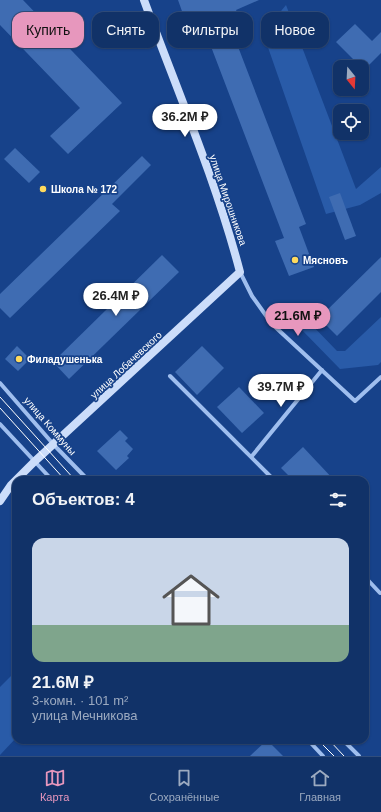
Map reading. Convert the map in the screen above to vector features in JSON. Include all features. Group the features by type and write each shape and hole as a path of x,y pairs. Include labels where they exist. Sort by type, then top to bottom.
{"street":[{"name":"улица Мирошникова","path":"144,0 203,160 233,246 240,272"},
{"path":"240,272 252,296 272,324 355,401 381,377"},
{"name":"улица Лобачевского","path":"20,476 240,272"},
{"path":"252,456 322,370"},
{"path":"170,376 252,456 270,476"},
{"name":"улица Коммуны","path":"0,382 54,445 84,476"},
{"path":"0,424 48,476"},
{"name":"улица Лобачевского","path":"0,501 12,484"},
{"path":"369,581 380,593"},
{"path":"312,744 323,756"},
{"path":"347,744 359,756"}],"shaded area":[{"path":"286,5 289,12 280,12"},
{"path":"268,48 302,48 333,129 333,140 337,140 356,189 381,167 381,193 360,205 326,214"},
{"path":"381,317 381,362 378,365 340,369 300,328 307,320 337,351 345,351"},
{"path":"12,675 12,742 0,755 0,687"}],"building":[{"path":"0,0 23,0 35,12 12,12 12,37 0,25"},
{"path":"178,0 259,0 236,10 237,12 182,12"},
{"path":"355,24 372,41 381,32 381,53 369,65 369,60 354,60 336,42"},
{"path":"22,48 69,48 122,103 68,154 50,136 80,108"},
{"path":"212,48 239,48 306,224 299,227 314,267 289,276 275,241 284,238"},
{"path":"15,148 40,172 29,183 4,159"},
{"path":"142,156 151,165 112,204 120,211 10,318 0,308 0,294"},
{"path":"340,193 356,236 345,240 329,197"},
{"path":"162,255 179,272 69,379 53,362"},
{"path":"381,257 381,292 337,336 319,318"},
{"path":"17,346 30,359 18,371 5,359"},
{"path":"202,346 224,368 197,395 175,372"},
{"path":"239,387 264,413 242,433 217,407"},
{"path":"120,430 128,438 125,441 133,449 127,456 129,458 116,470 97,451"},
{"path":"303,447 330,476 289,476 281,468"},
{"path":"263,744 271,744 283,756 250,756"}],"tram line":[{"path":"0,397 71,476"},
{"path":"0,408 61,476"},
{"path":"322,744 334,756"},
{"path":"333,744 344,756"}],"place":[{"name":"Школа № 172","path":"43,189"},
{"name":"Мясновъ","path":"295,260"},
{"name":"Филадушенька","path":"19,359"}]}
